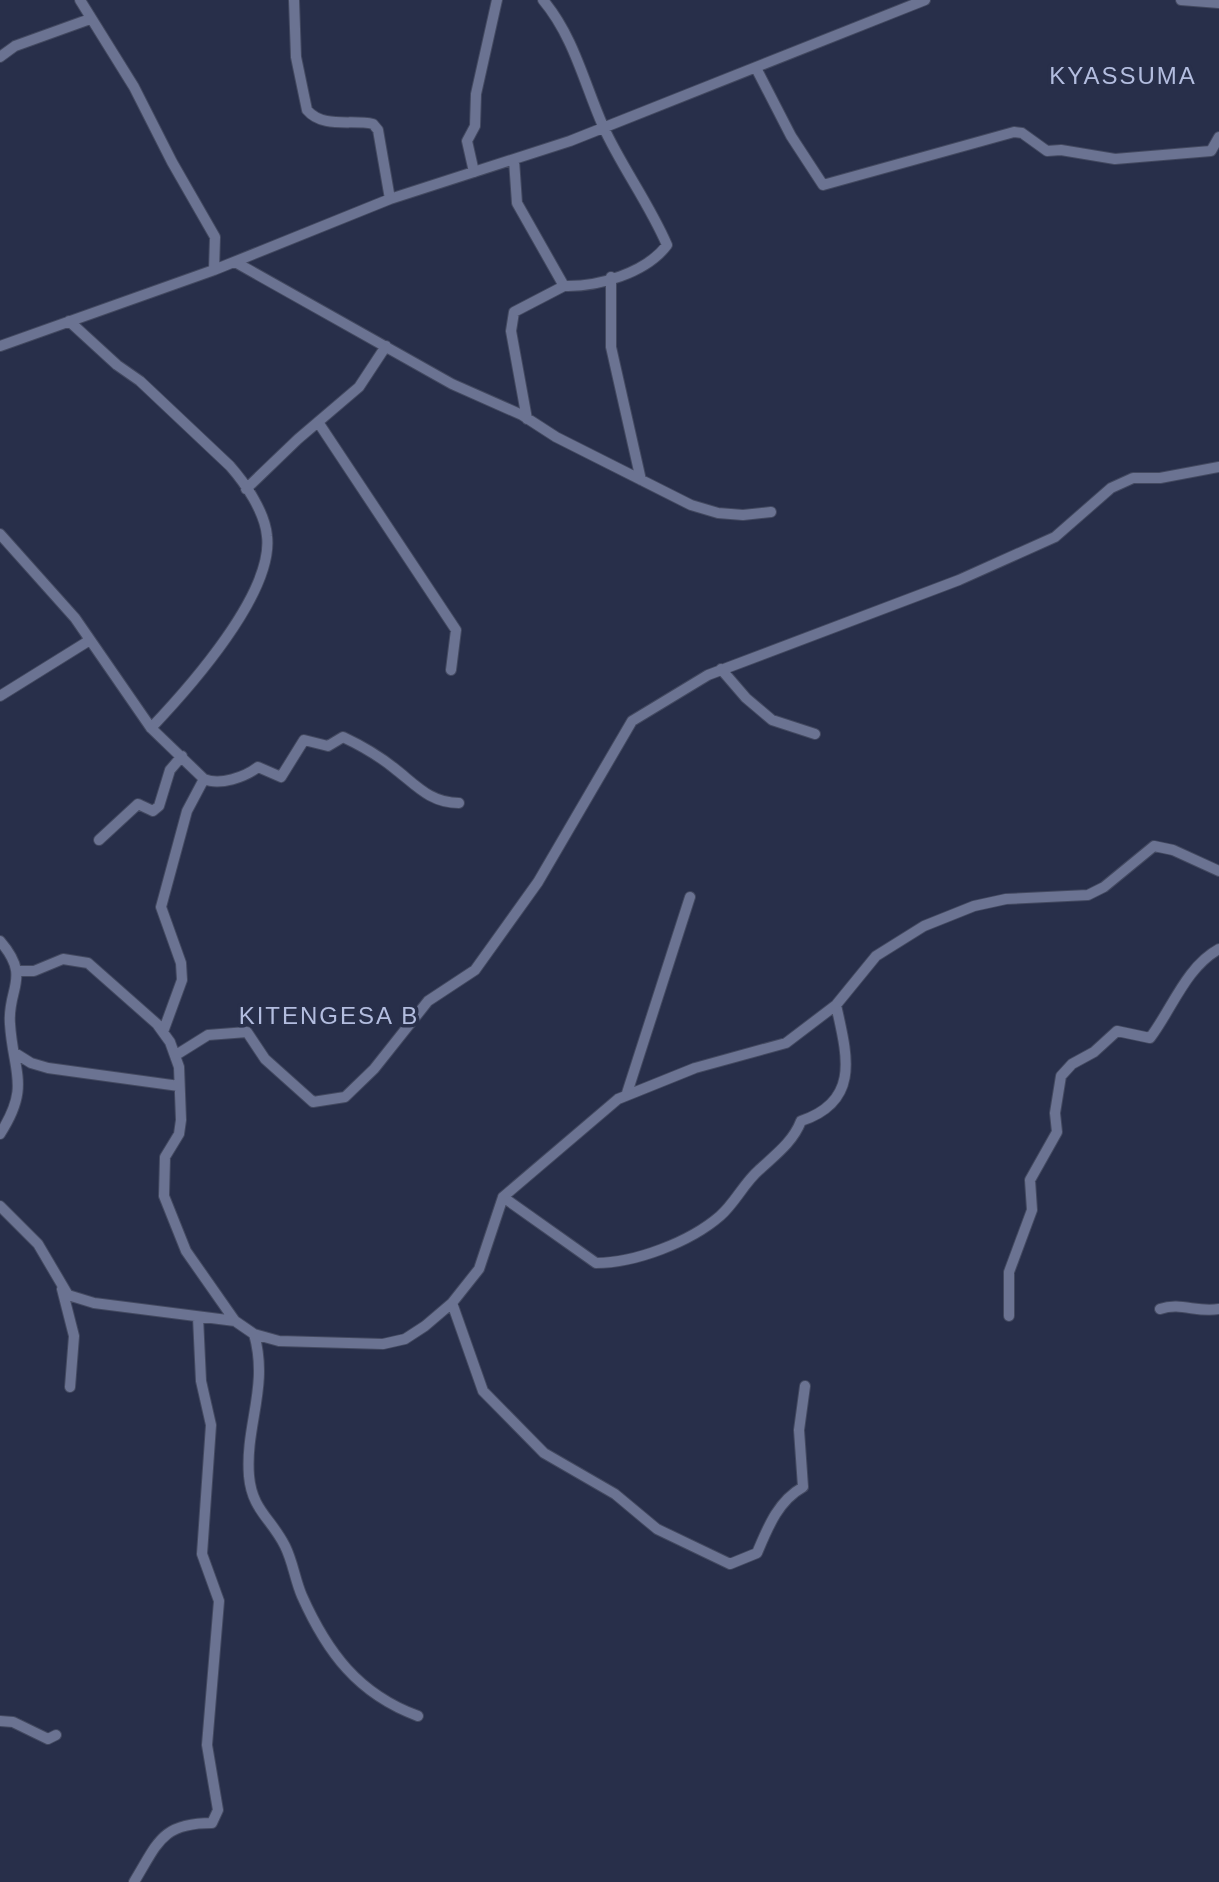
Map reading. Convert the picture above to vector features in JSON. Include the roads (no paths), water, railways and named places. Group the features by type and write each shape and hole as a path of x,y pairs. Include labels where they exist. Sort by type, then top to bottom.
{"street":[{"path":"80,0 134,88 215,237 215,270"},
{"path":"295,0 296,57 307,110 312,115 336,122 373,124 378,130 390,199"},
{"path":"474,172 467,141 475,125 476,94 497,0"},
{"path":"527,419 511,331 514,313 564,286 585,286 642,268 656,260 667,245 654,214 604,128 572,46 543,0"},
{"path":"0,346 215,270 390,199 604,128 925,0"},
{"path":"1181,0 1219,3"},
{"path":"0,57 15,46 90,19"},
{"path":"756,68 791,136 823,185 1014,131 1022,133 1047,151 1060,150 1130,160 1204,153 1215,148 1219,137"},
{"path":"514,160 517,203 564,286"},
{"path":"236,261 252,274 452,384 527,419 556,437 691,505 718,513 743,515 771,512"},
{"path":"611,276 611,346 641,480"},
{"path":"69,321 230,466 246,489 267,534 262,579 198,679 151,728"},
{"path":"246,489 359,387 386,346"},
{"path":"318,422 456,630 451,670"},
{"path":"176,1055 208,1035 247,1032 265,1059 313,1102 345,1097 374,1069 428,1001 475,970 495,944 538,882 632,720 721,669 959,580 1055,537 1111,488 1133,478 1160,478 1219,467"},
{"path":"0,534 62,604 151,728 204,779 214,782 248,775 261,766 281,777 304,740 328,746 343,737 381,759 421,792 444,803 459,803"},
{"path":"0,696 90,640"},
{"path":"721,669 746,698 772,720 815,734"},
{"path":"99,840 131,807 138,804 153,811 159,806 170,770 182,756"},
{"path":"163,1032 182,980 181,963 161,906 187,811 204,779"},
{"path":"17,971 34,971 63,959 88,962 163,1032 176,1055 181,1120 179,1134 165,1157 164,1196 186,1251 235,1321 254,1334 296,1343 322,1341 358,1346 395,1342 425,1326 452,1303 479,1269 503,1197 627,1093 667,1081 695,1068 786,1043 836,1005 876,956 925,926 974,906 1006,899 1088,895 1104,887 1149,848 1160,845 1219,871"},
{"path":"627,1093 678,931 689,908 690,897"},
{"path":"0,941 11,955 17,971 10,1016 19,1094 15,1109 0,1134"},
{"path":"1009,1316 1009,1272 1032,1210 1030,1180 1057,1132 1055,1113 1061,1076 1072,1063 1094,1052 1117,1031 1150,1038 1167,1008 1200,964 1219,948"},
{"path":"503,1197 596,1263 645,1257 681,1239 720,1216 749,1180 793,1137 801,1121 817,1117 837,1101 845,1073 836,1005"},
{"path":"15,1053 47,1068 179,1086"},
{"path":"0,1206 38,1244 62,1289 74,1336 70,1387"},
{"path":"62,1289 68,1295 94,1303 235,1321"},
{"path":"452,1303 482,1391 544,1453 615,1494 657,1529 730,1564 757,1553 771,1522 788,1495 803,1487 799,1430 805,1386"},
{"path":"1160,1309 1175,1304 1202,1311 1219,1309"},
{"path":"134,1882 170,1831 190,1822 212,1823 218,1810 207,1745 219,1601 202,1554 211,1425 201,1381 198,1317"},
{"path":"254,1334 261,1359 257,1404 248,1445 251,1494 260,1514 285,1545 301,1594 329,1650 370,1689 418,1716"},
{"path":"0,1721 13,1722 48,1739 56,1735"}],"district":[{"name":"KYASSUMA","path":"1123,76"},
{"name":"KITENGESA B","path":"329,1016"}]}
